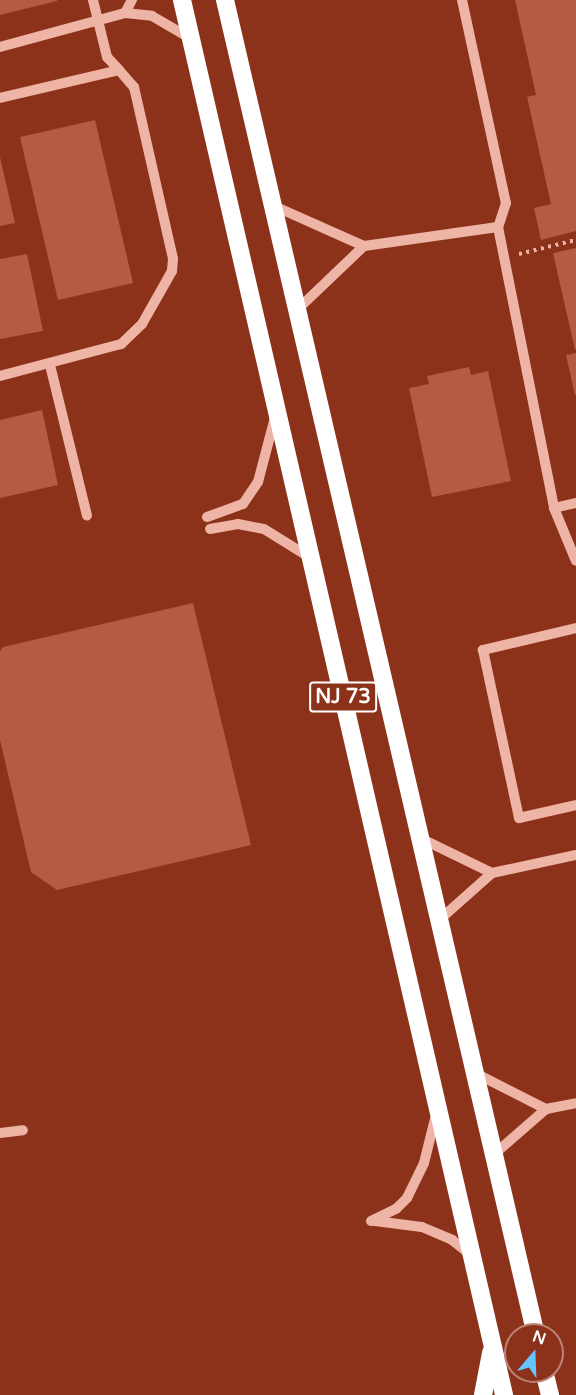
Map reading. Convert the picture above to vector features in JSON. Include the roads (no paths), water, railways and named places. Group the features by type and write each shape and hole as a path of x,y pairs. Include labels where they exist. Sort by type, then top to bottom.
{"highway":[{"name":"NJ 73","path":"182,0 504,1395"},
{"name":"NJ 73","path":"225,0 533,1323"},
{"path":"483,1395 493,1345"}],"lane":[{"path":"0,376 50,365 121,344 142,324 172,271 173,259 134,87 107,57 93,0"},
{"path":"125,13 132,0"},
{"path":"462,0 506,203 498,227 554,508 576,561"},
{"path":"0,47 99,23 125,13 153,16 190,38"},
{"path":"0,98 119,70"},
{"path":"274,206 364,246 498,227"},
{"path":"298,309 364,246"},
{"path":"50,365 87,516"},
{"path":"207,517 243,504 258,482 270,446 276,408"},
{"path":"554,508 576,503"},
{"path":"210,529 238,524 264,529 311,558"},
{"path":"576,628 483,650 519,818 576,805"},
{"path":"420,838 492,873"},
{"path":"439,920 492,873 576,855"},
{"path":"475,1073 546,1109"},
{"path":"493,1155 546,1109 576,1103"},
{"path":"438,1107 431,1143 417,1182 396,1209 371,1221 422,1227 452,1240 472,1256"},
{"path":"0,1133 23,1130"}]}
